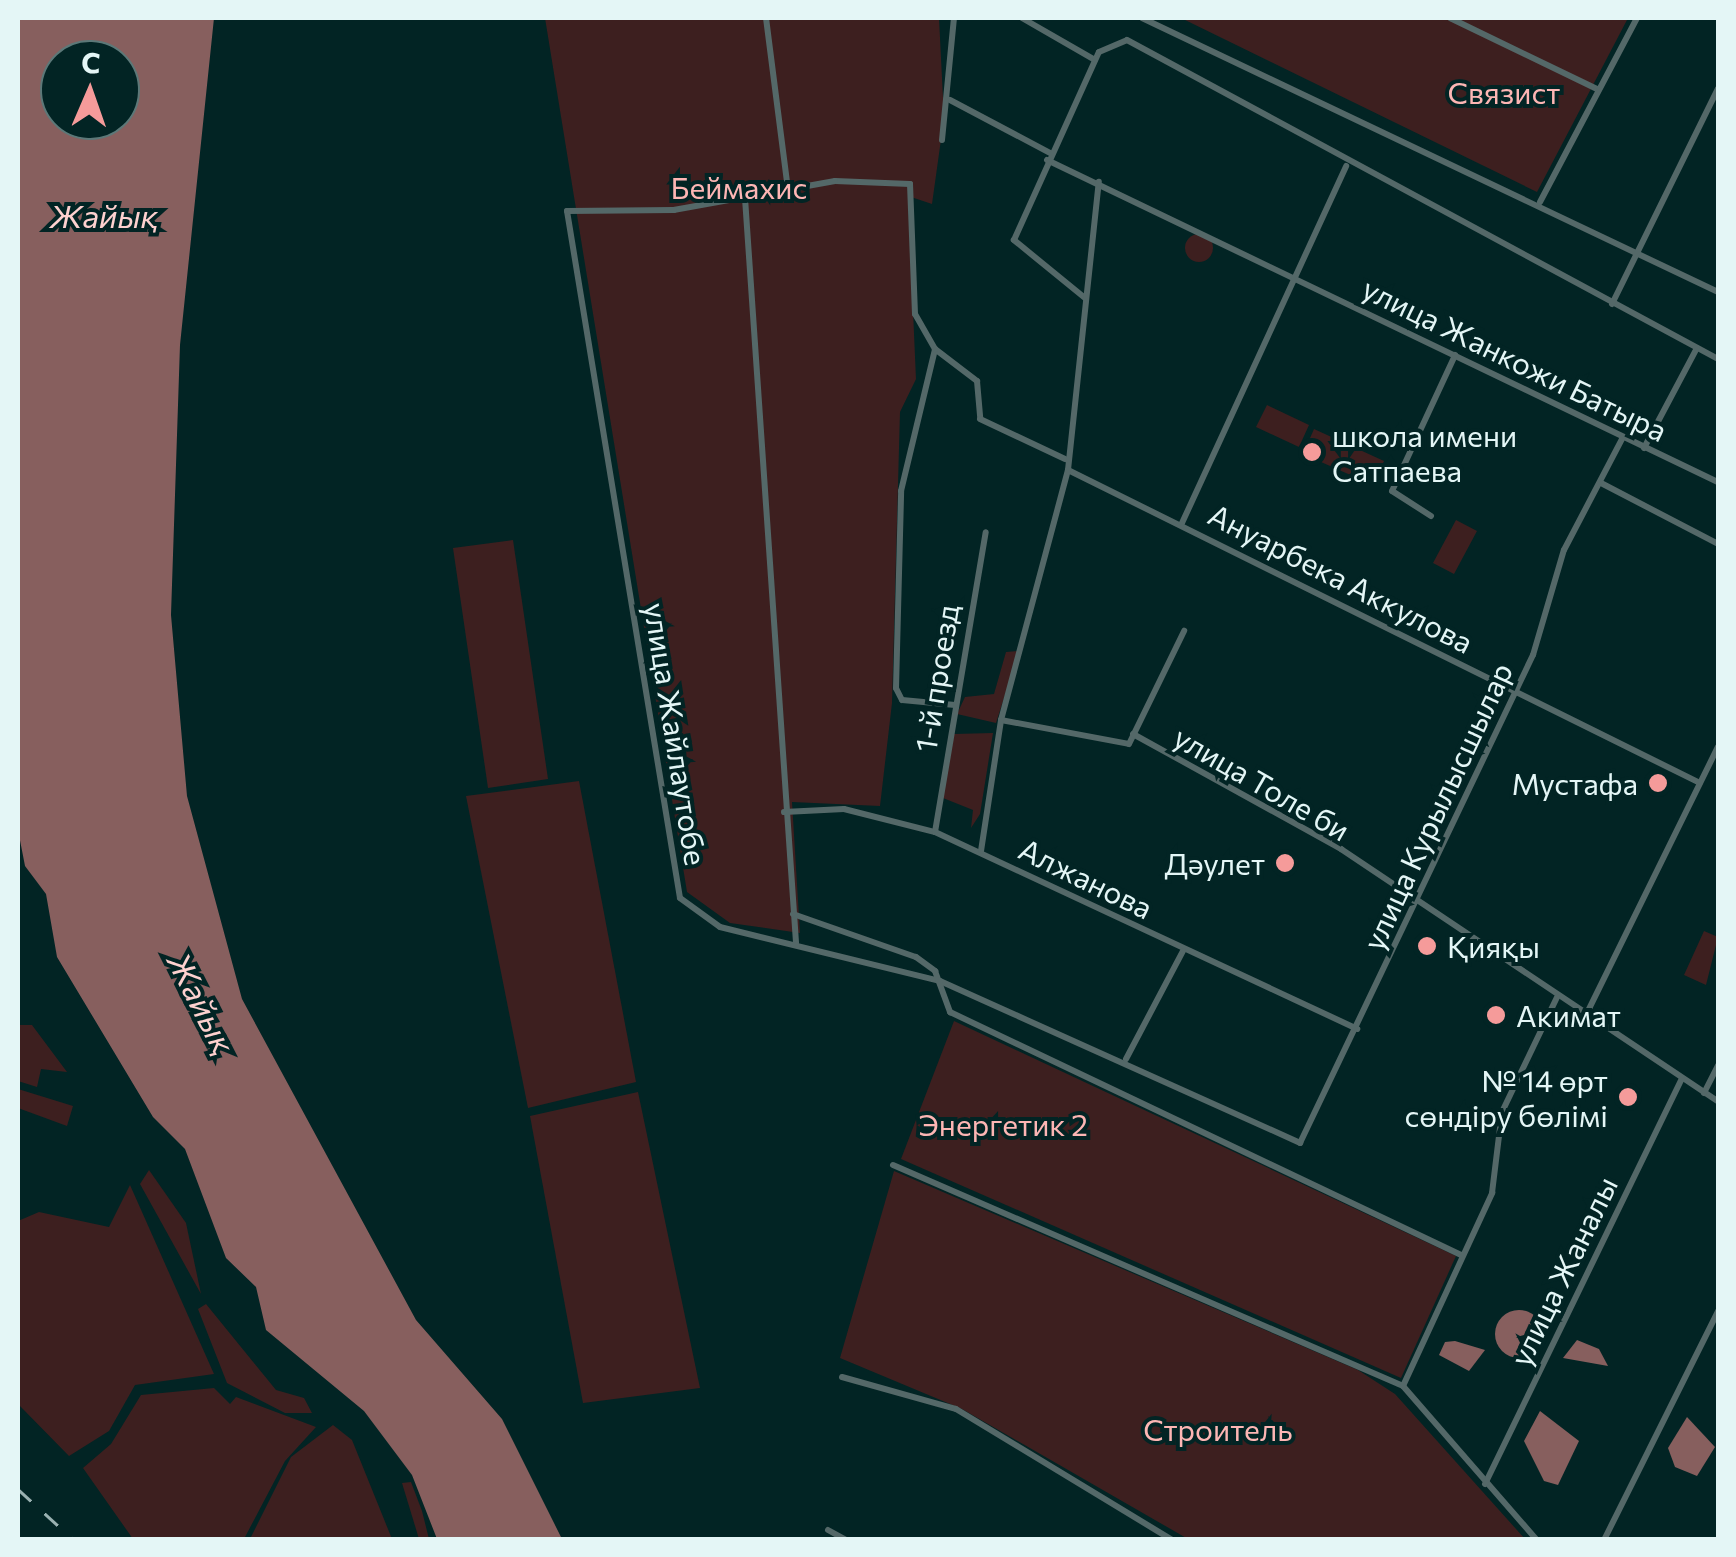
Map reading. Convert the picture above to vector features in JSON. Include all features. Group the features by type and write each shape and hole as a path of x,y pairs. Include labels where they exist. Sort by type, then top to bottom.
{"street":[{"path":"766,18 788,189"},
{"path":"942,140 950,100 954,18"},
{"path":"1022,18 1097,56"},
{"path":"1142,18 1540,202 1718,292"},
{"path":"1450,18 1599,90"},
{"path":"1540,202 1637,18"},
{"path":"1085,298 1014,240 1097,56 1127,40 1346,166 1718,359"},
{"path":"1612,304 1718,88"},
{"name":"улица Жанкожи Батыра","path":"950,100 1098,182 1718,482"},
{"path":"1182,523 1291,276 1346,166"},
{"path":"981,851 1001,720 1068,470 1065,458 1098,182"},
{"path":"796,942 784,812 745,198 788,189 910,184 914,314 935,348 977,382 980,419 1065,458"},
{"name":"улица Жайлаутобе","path":"745,198 568,211 680,898 720,927 796,942 940,981 1126,1060 1300,1143"},
{"path":"935,348 901,492 896,688 902,700 955,705"},
{"path":"1644,448 1697,348"},
{"path":"1431,516 1396,498 1393,485 1454,355"},
{"name":"улица Курылысшылар","path":"1300,1143 1358,1029 1516,692 1564,550 1623,438"},
{"name":"Ануарбека Аккулова","path":"1068,470 1182,523 1700,783"},
{"path":"1601,484 1718,544"},
{"name":"1-й проезд","path":"935,832 986,532"},
{"path":"1001,720 1130,744 1184,631"},
{"name":"улица Толе би","path":"1133,734 1342,849 1417,905 1718,1102"},
{"path":"1585,1017 1718,746"},
{"path":"1708,768 1718,774"},
{"name":"Алжанова","path":"784,812 844,809 935,832 1183,951 1358,1029"},
{"path":"794,914 916,957 940,981 950,1012 1461,1255"},
{"path":"1126,1060 1183,951"},
{"path":"1403,1386 1492,1193 1502,1112 1556,996"},
{"path":"1704,1093 1718,1065"},
{"name":"улица Жаналы","path":"1485,1484 1682,1078"},
{"path":"893,1164 1403,1386 1537,1540"},
{"path":"1604,1540 1718,1311"},
{"path":"842,1377 956,1409 1172,1540"},
{"path":"828,1530 846,1540"}],"green space":[{"name":"Беймахис","path":"545,18 939,18 944,118 932,204 908,196 916,379 900,412 892,703 880,806 792,802 800,933 730,923 687,892"},
{"name":"Связист","path":"1181,18 1628,18 1537,192"},
{"path":"1199,234 1209,238 1213,248 1209,258 1199,262 1189,258 1185,248 1189,238"},
{"path":"1267,405 1309,425 1299,447 1256,427"},
{"path":"1314,429 1384,461 1373,485 1303,454"},
{"path":"1456,520 1477,531 1454,574 1433,563"},
{"path":"513,540 548,779 488,788 453,548"},
{"path":"1019,651 996,723 957,714 965,697 994,694 1006,652"},
{"path":"993,733 980,814 971,828 973,810 943,798 954,734"},
{"path":"579,781 636,1082 528,1108 466,796"},
{"path":"1704,931 1718,937 1706,985 1684,975"},
{"name":"Энергетик 2","path":"954,1021 1456,1256 1401,1378 901,1159"},
{"path":"19,1025 32,1025 67,1072 41,1069 37,1087 18,1081"},
{"path":"18,1089 73,1106 67,1126 18,1108"},
{"path":"638,1092 700,1388 583,1403 530,1116"},
{"path":"149,1170 186,1223 201,1294 140,1184"},
{"name":"Строитель","path":"894,1171 1358,1370 1395,1394 1525,1539 1188,1539 962,1409 840,1358"},
{"path":"130,1185 214,1374 135,1385 109,1431 69,1456 18,1404 18,1221 39,1212 109,1227"},
{"path":"206,1304 276,1390 304,1398 312,1413 285,1413 227,1383 198,1309"},
{"path":"214,1388 230,1404 236,1397 316,1427 285,1461 244,1539 133,1539 83,1468 111,1444 141,1395"},
{"path":"333,1425 352,1440 392,1539 250,1539 291,1457"},
{"path":"411,1482 429,1539 419,1539 402,1483"}],"water":[{"name":"Жайық","path":"20,18 214,18 180,345 171,615 187,796 242,999 416,1320 502,1419 562,1539 437,1539 412,1475 364,1411 266,1330 256,1287 226,1258 185,1149 153,1117 57,957 46,894 25,866 18,830"},
{"path":"1519,1310 1536,1317 1543,1334 1536,1351 1519,1358 1502,1351 1495,1334 1502,1317"},
{"path":"1577,1340 1599,1349 1608,1366 1563,1358"},
{"path":"1445,1342 1485,1350 1469,1371 1439,1355"},
{"path":"1540,1411 1579,1441 1558,1485 1544,1481 1524,1441"},
{"path":"1687,1417 1715,1447 1697,1476 1675,1467 1668,1448"}],"railway":[{"path":"18,1489 74,1540"}],"place":[{"name":"школа имени Сатпаева","path":"1312,452"},
{"name":"Мустафа","path":"1658,783"},
{"name":"Дәулет","path":"1285,863"},
{"name":"Қияқы","path":"1427,946"},
{"name":"Акимат","path":"1496,1015"},
{"name":"№ 14 өрт сөндіру бөлімі","path":"1628,1097"}]}
